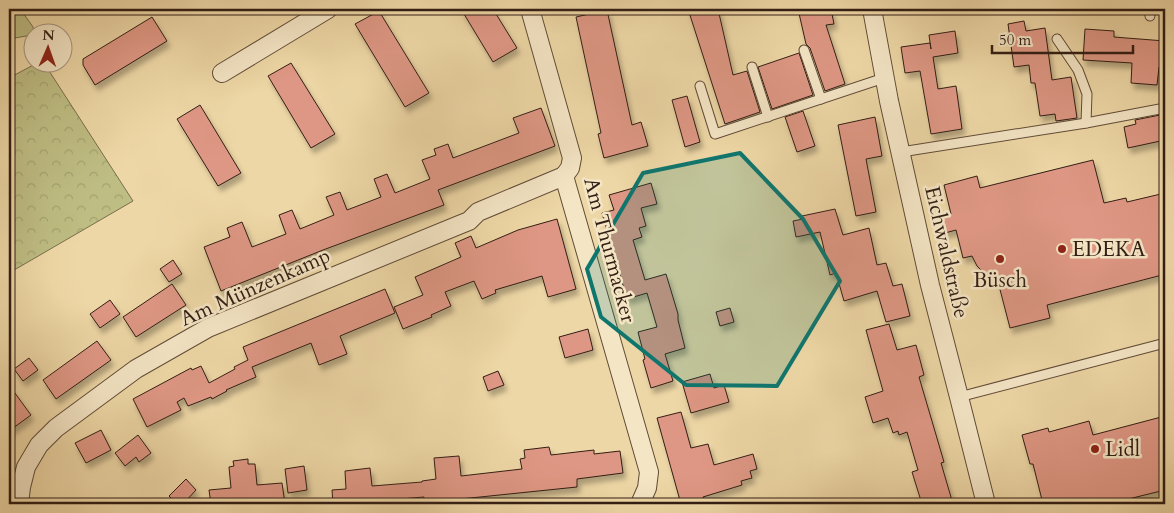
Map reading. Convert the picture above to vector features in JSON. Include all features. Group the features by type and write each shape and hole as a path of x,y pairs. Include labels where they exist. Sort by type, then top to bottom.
{"street":[{"path":"222,73 328,9"},
{"name":"Am Thurmacker","path":"530,9 572,158 570,168 564,176 649,472 643,496"},
{"name":"Eichwaldstraße","path":"872,9 884,78 930,285 986,504"},
{"name":"Am Münzenkamp","path":"19,504 26,467 39,445 56,428 136,369 214,325 469,221 478,212 564,176"}],"lane":[{"path":"1057,39 1078,70 1087,94 1086,123"},
{"path":"804,50 821,99"},
{"path":"752,67 768,117"},
{"path":"700,86 715,134 884,78"},
{"path":"901,152 1086,123 1165,108"},
{"path":"959,397 1165,342"}],"highlighted area":[{"path":"740,153 803,219 840,281 777,386 686,385 601,317 587,269 643,173"}],"green space":[{"path":"9,9 19,9 29,22 22,22 22,37 9,39"},
{"path":"22,71 50,72 133,201 9,273 9,78"}],"building":[{"path":"461,9 493,9 517,48 493,62"},
{"path":"688,9 718,9 733,75 747,71 760,112 725,124"},
{"path":"798,9 831,9 834,24 826,25 845,84 825,91 810,48 806,44"},
{"path":"607,10 632,125 641,122 648,146 604,158 598,134 601,133 576,17"},
{"path":"379,11 429,93 405,107 355,24"},
{"path":"152,17 167,41 95,85 83,65 83,59"},
{"path":"1024,21 1026,31 1045,28 1052,80 1071,77 1077,118 1056,121 1055,114 1040,116 1035,83 1031,83 1029,65 1014,67 1008,24"},
{"path":"1085,29 1114,31 1114,37 1165,41 1165,66 1159,67 1157,85 1131,83 1132,63 1083,60"},
{"path":"955,31 958,53 933,57 938,89 956,86 962,129 931,134 920,71 905,73 901,47 930,43 931,49 929,35"},
{"path":"799,53 813,95 772,109 758,67"},
{"path":"291,63 335,134 311,148 268,76"},
{"path":"687,96 700,142 685,147 672,100"},
{"path":"200,105 241,173 218,186 177,119"},
{"path":"541,108 555,146 438,190 444,205 323,250 221,291 204,247 230,237 227,228 242,222 252,247 286,234 279,215 292,210 300,229 334,215 326,197 340,192 347,210 381,197 374,179 387,174 395,193 430,179 422,160 436,155 434,149 448,144 453,158 519,133 513,118"},
{"path":"803,111 815,146 797,152 785,117"},
{"path":"1165,114 1165,140 1128,148 1124,127 1136,124 1135,120"},
{"path":"875,117 882,156 866,159 876,212 856,216 838,125"},
{"name":"EDEKA","path":"1093,160 1104,203 1126,198 1127,202 1165,193 1165,269 1162,275 1047,305 1050,318 1010,328 997,278 981,270 972,256 963,258 956,230 945,233 940,217 951,214 944,185 977,176 980,188"},
{"path":"651,183 657,204 641,208 646,226 639,228 642,237 633,240 645,280 666,274 678,314 685,348 665,354 673,381 651,388 638,332 657,327 647,293 627,299 602,213 614,210 609,195"},
{"path":"835,209 843,235 869,228 877,265 886,263 893,286 902,284 910,316 886,322 877,291 844,301 836,273 830,275 820,232 796,237 793,221 803,219 802,216"},
{"path":"557,219 576,289 548,297 542,276 495,290 496,293 482,299 474,281 445,292 451,306 431,315 432,317 403,329 394,307 423,295 415,277 461,257 455,243 471,236 476,248 518,230"},
{"path":"173,260 182,274 169,282 160,269"},
{"path":"172,284 186,305 136,337 123,317"},
{"path":"385,289 395,313 340,336 347,354 319,365 311,343 252,367 256,377 226,390 212,399 211,397 188,406 184,398 177,402 181,410 147,427 133,399 191,368 192,370 201,366 209,383 248,360 243,347"},
{"path":"110,300 120,314 100,328 90,314"},
{"path":"730,308 734,322 720,326 716,312"},
{"path":"889,324 897,350 916,345 924,375 919,377 944,462 941,463 953,504 922,504 912,472 918,470 907,432 899,435 898,431 893,433 888,418 873,423 865,397 883,391 866,330"},
{"path":"588,329 593,350 565,358 559,337"},
{"path":"97,341 111,360 56,399 43,380"},
{"path":"29,358 38,370 23,381 14,369"},
{"path":"498,371 504,385 488,391 483,377"},
{"path":"710,374 714,388 724,385 729,402 691,413 682,382"},
{"path":"9,385 31,415 9,431"},
{"path":"681,412 691,448 708,444 714,465 753,454 757,469 750,471 752,478 741,481 742,485 703,497 705,504 681,504 657,418"},
{"name":"Lidl","path":"1165,416 1165,490 1108,504 1043,504 1033,464 1030,464 1022,435 1048,428 1049,432 1089,421 1093,435"},
{"path":"101,430 111,450 86,463 75,443"},
{"path":"138,435 151,453 139,462 136,457 125,466 115,453"},
{"path":"549,447 551,455 594,450 594,454 620,451 623,473 577,479 577,487 424,503 424,497 388,500 388,504 333,504 332,490 346,489 345,471 370,468 372,486 422,482 436,479 434,458 459,456 461,476 522,469 520,459 525,458 524,450"},
{"path":"248,459 248,464 255,464 257,485 282,483 285,504 211,504 209,490 231,488 229,467 234,466 233,461"},
{"path":"304,466 307,490 288,493 285,469"},
{"path":"186,479 196,490 183,504 177,504 169,496"}],"place":[{"name":"EDEKA","path":"1062,249"},
{"name":"Büsch","path":"1000,259"},
{"name":"Lidl","path":"1095,449"}]}
